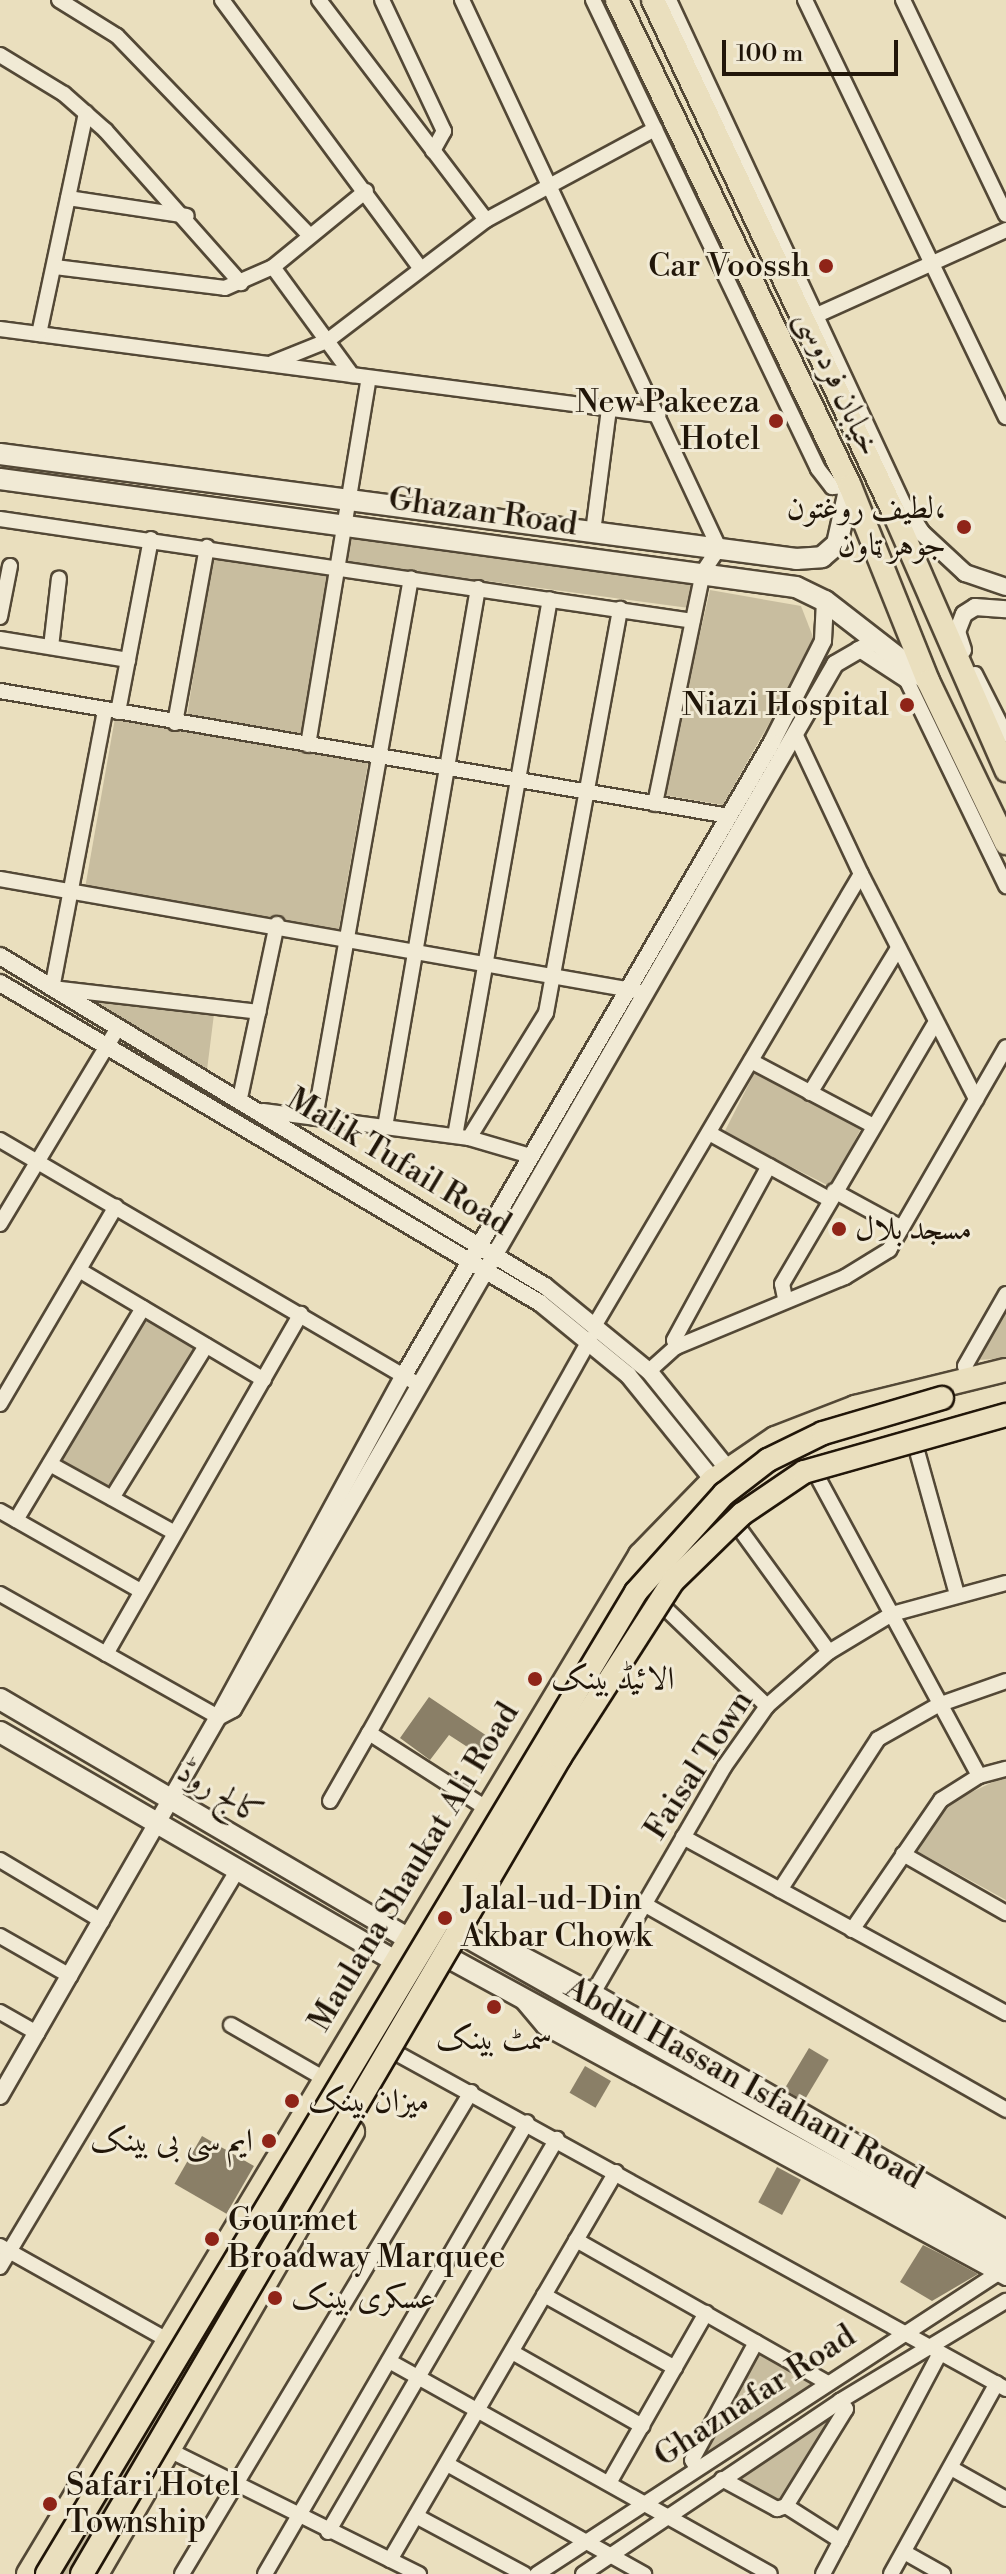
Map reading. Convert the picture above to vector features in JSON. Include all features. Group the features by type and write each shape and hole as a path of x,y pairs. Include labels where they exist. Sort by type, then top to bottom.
{"main road":[{"name":"خیابان فردوسی","path":"617,0 755,281 850,486 928,681 1006,843"},
{"name":"خیابان فردوسی","path":"653,0 899,509 1006,770"},
{"path":"678,125 714,184 725,189 730,181 708,116"},
{"path":"755,281 738,236 745,228 754,231 782,271"},
{"name":"Ghazan Road","path":"0,454 719,548 822,557 840,538 850,486"},
{"name":"Ghazan Road","path":"0,479 796,587 825,601 866,646 928,681"},
{"name":"Maulana Shaukat Ali Road","path":"28,2574 166,2339 225,2247 396,1962 589,1632 640,1555 720,1474 810,1423 968,1377 1006,1370"},
{"path":"47,2574 636,1592 724,1494 768,1460 823,1433 942,1398 1006,1385"},
{"path":"82,2574 568,1744 673,1581 732,1522 804,1472 1006,1415"},
{"path":"97,2574 171,2451 451,1959 664,1607 739,1528 817,1476 915,1444 1006,1428"},
{"path":"589,1632 593,1668 628,1662"},
{"path":"553,1696 584,1693 596,1715"},
{"name":"کالج روڈ","path":"0,1699 409,1939"},
{"name":"کالج روڈ","path":"0,1732 396,1962"},
{"name":"Abdul Hassan Isfahani Road","path":"465,1936 490,1952 589,1999 1006,2243"},
{"name":"Abdul Hassan Isfahani Road","path":"451,1959 510,1987 1004,2271"},
{"path":"265,2180 273,2212 304,2217"},
{"path":"225,2247 263,2235 274,2245 276,2265"}],"street":[{"path":"60,0 117,36 309,235"},
{"path":"222,0 419,266"},
{"path":"382,0 444,131 433,151"},
{"path":"462,0 719,548 703,572 655,804"},
{"path":"593,0 818,469 832,487 850,486"},
{"path":"669,0 817,315 899,509 965,573 1006,587"},
{"path":"805,0 1006,417"},
{"path":"903,0 1006,215"},
{"path":"323,1 486,220"},
{"path":"0,55 86,113 187,216 241,283"},
{"path":"39,334 86,113"},
{"path":"270,363 327,341 419,266 486,220 655,129"},
{"path":"55,267 225,288 273,267 366,191"},
{"path":"68,198 187,216"},
{"path":"817,315 1006,230"},
{"path":"273,267 352,375"},
{"path":"0,329 658,415"},
{"path":"308,745 352,500 369,378"},
{"path":"593,532 609,409"},
{"path":"0,519 207,547 693,621"},
{"path":"151,539 128,660 111,712 52,988 259,1012"},
{"path":"175,723 207,547"},
{"path":"0,617 10,566"},
{"path":"51,647 59,578"},
{"path":"315,1118 375,755 411,578"},
{"path":"385,1127 478,588"},
{"path":"462,1137 486,960 550,599"},
{"path":"1,2091 160,1824 218,1717 221,1700 404,1375 627,986 729,816 819,652 825,601"},
{"path":"1006,609 975,607 964,614 957,632 958,655 1006,735"},
{"path":"462,1137 546,1013 620,609"},
{"path":"0,639 128,660"},
{"path":"218,1717 233,1709 491,1260 648,996 835,664 866,646 907,681 1006,886"},
{"path":"0,691 308,745 448,765 729,816"},
{"path":"796,736 934,1025 976,1099"},
{"path":"330,1801 593,1331 861,874"},
{"path":"0,879 554,971 627,986 648,996"},
{"path":"240,1098 277,924"},
{"path":"810,1093 898,948"},
{"name":"Malik Tufail Road","path":"0,956 263,1111 491,1260 649,1371 720,1474"},
{"name":"Malik Tufail Road","path":"0,983 107,1046 475,1250"},
{"path":"785,1298 782,1284 872,1125 934,1025"},
{"path":"0,1224 118,1028"},
{"path":"649,1371 676,1347 870,1264 889,1250 1006,1047"},
{"path":"751,1061 872,1125"},
{"path":"263,1111 462,1137 530,1156"},
{"path":"709,1133 769,1166 902,1228"},
{"path":"0,1140 421,1386"},
{"path":"676,1347 674,1340 769,1166"},
{"path":"0,1404 116,1206"},
{"path":"79,1270 264,1380"},
{"path":"968,1377 965,1366 1006,1294"},
{"path":"16,1520 143,1308"},
{"path":"106,1654 173,1532 301,1314"},
{"name":"Malik Tufail Road","path":"593,1331 720,1474"},
{"path":"112,1498 206,1346"},
{"path":"915,1444 957,1594"},
{"path":"50,1464 173,1532"},
{"path":"817,1476 979,1776"},
{"path":"0,1511 141,1591"},
{"path":"739,1528 829,1652"},
{"name":"Faisal Town","path":"589,1999 683,1837 767,1706 829,1652 892,1614 1006,1583"},
{"path":"0,1594 218,1717"},
{"path":"664,1607 767,1706"},
{"path":"780,1890 878,1739 938,1705 1006,1681"},
{"path":"369,1733 486,1808"},
{"path":"852,1930 941,1800 979,1776 1006,1769"},
{"path":"683,1837 1006,2013"},
{"path":"903,1854 1006,1913"},
{"path":"0,1860 102,1921"},
{"path":"0,2267 4,2249 238,1870"},
{"path":"644,1904 1006,2110"},
{"path":"0,1936 70,1976"},
{"path":"589,1999 1006,2228"},
{"path":"0,2012 37,2033"},
{"path":"231,2025 325,2079"},
{"path":"398,2054 527,2122 902,2335 1001,2386 891,2574"},
{"path":"182,2574 471,2092"},
{"path":"265,2574 527,2122"},
{"path":"328,2532 416,2376 557,2139"},
{"path":"390,2560 616,2172"},
{"path":"576,2240 826,2382"},
{"path":"4,2249 166,2339"},
{"name":"Ghaznafar Road","path":"537,2574 826,2382 1004,2271"},
{"path":"544,2295 675,2368"},
{"name":"Ghaznafar Road","path":"583,2574 840,2401 1006,2301"},
{"path":"609,2483 706,2313"},
{"path":"697,2468 692,2460 756,2342"},
{"path":"512,2352 642,2426"},
{"path":"823,2574 939,2355"},
{"path":"389,2361 672,2516 770,2574"},
{"path":"722,2479 777,2509 786,2506 846,2409 840,2401"},
{"path":"171,2451 297,2517 419,2574"},
{"path":"447,2464 644,2574"},
{"path":"951,2468 1006,2499"},
{"path":"786,2506 841,2541"},
{"path":"416,2516 524,2574"},
{"path":"904,2552 943,2574"}],"shaded area":[{"path":"350,531 694,582 689,608 347,562"},
{"path":"213,552 333,571 306,739 186,720"},
{"path":"710,590 801,606 815,642 723,805 663,795"},
{"path":"115,718 368,763 339,930 85,885"},
{"path":"75,996 214,1014 207,1070"},
{"path":"755,1072 862,1126 831,1187 724,1133"},
{"path":"1006,1311 1006,1358 979,1360"},
{"path":"142,1316 198,1347 118,1491 62,1460"},
{"path":"1006,1776 1006,1900 915,1850 948,1803"},
{"path":"411,1980 413,1987 74,2574 54,2574"},
{"path":"756,2348 813,2383 711,2453 699,2455"},
{"path":"844,2409 779,2506 734,2483"}],"building":[{"path":"429,1697 499,1744 489,1761 449,1735 430,1760 400,1738"},
{"path":"809,2048 829,2060 804,2101 784,2089"},
{"path":"585,2066 611,2081 595,2108 570,2093"},
{"path":"202,2136 254,2166 226,2214 174,2184"},
{"path":"777,2167 801,2180 782,2215 758,2202"},
{"path":"923,2245 978,2274 932,2301 900,2282"}],"place":[{"name":"Car Voossh","path":"826,266"},
{"name":"New Pakeeza Hotel","path":"776,421"},
{"name":"لطیف روغتون، جوهر ټاون","path":"964,527"},
{"name":"Niazi Hospital","path":"907,705"},
{"name":"مسجد بلال","path":"839,1229"},
{"name":"الائیڈ بینک","path":"535,1679"},
{"name":"Jalal-ud-Din Akbar Chowk","path":"445,1918"},
{"name":"سمٹ بینک","path":"494,2007"},
{"name":"میزان بینک","path":"292,2101"},
{"name":"ایم سی بی بینک","path":"269,2141"},
{"name":"Gourmet Broadway Marquee","path":"212,2239"},
{"name":"عسکری بینک","path":"275,2298"},
{"name":"Safari Hotel Township","path":"50,2504"}]}
